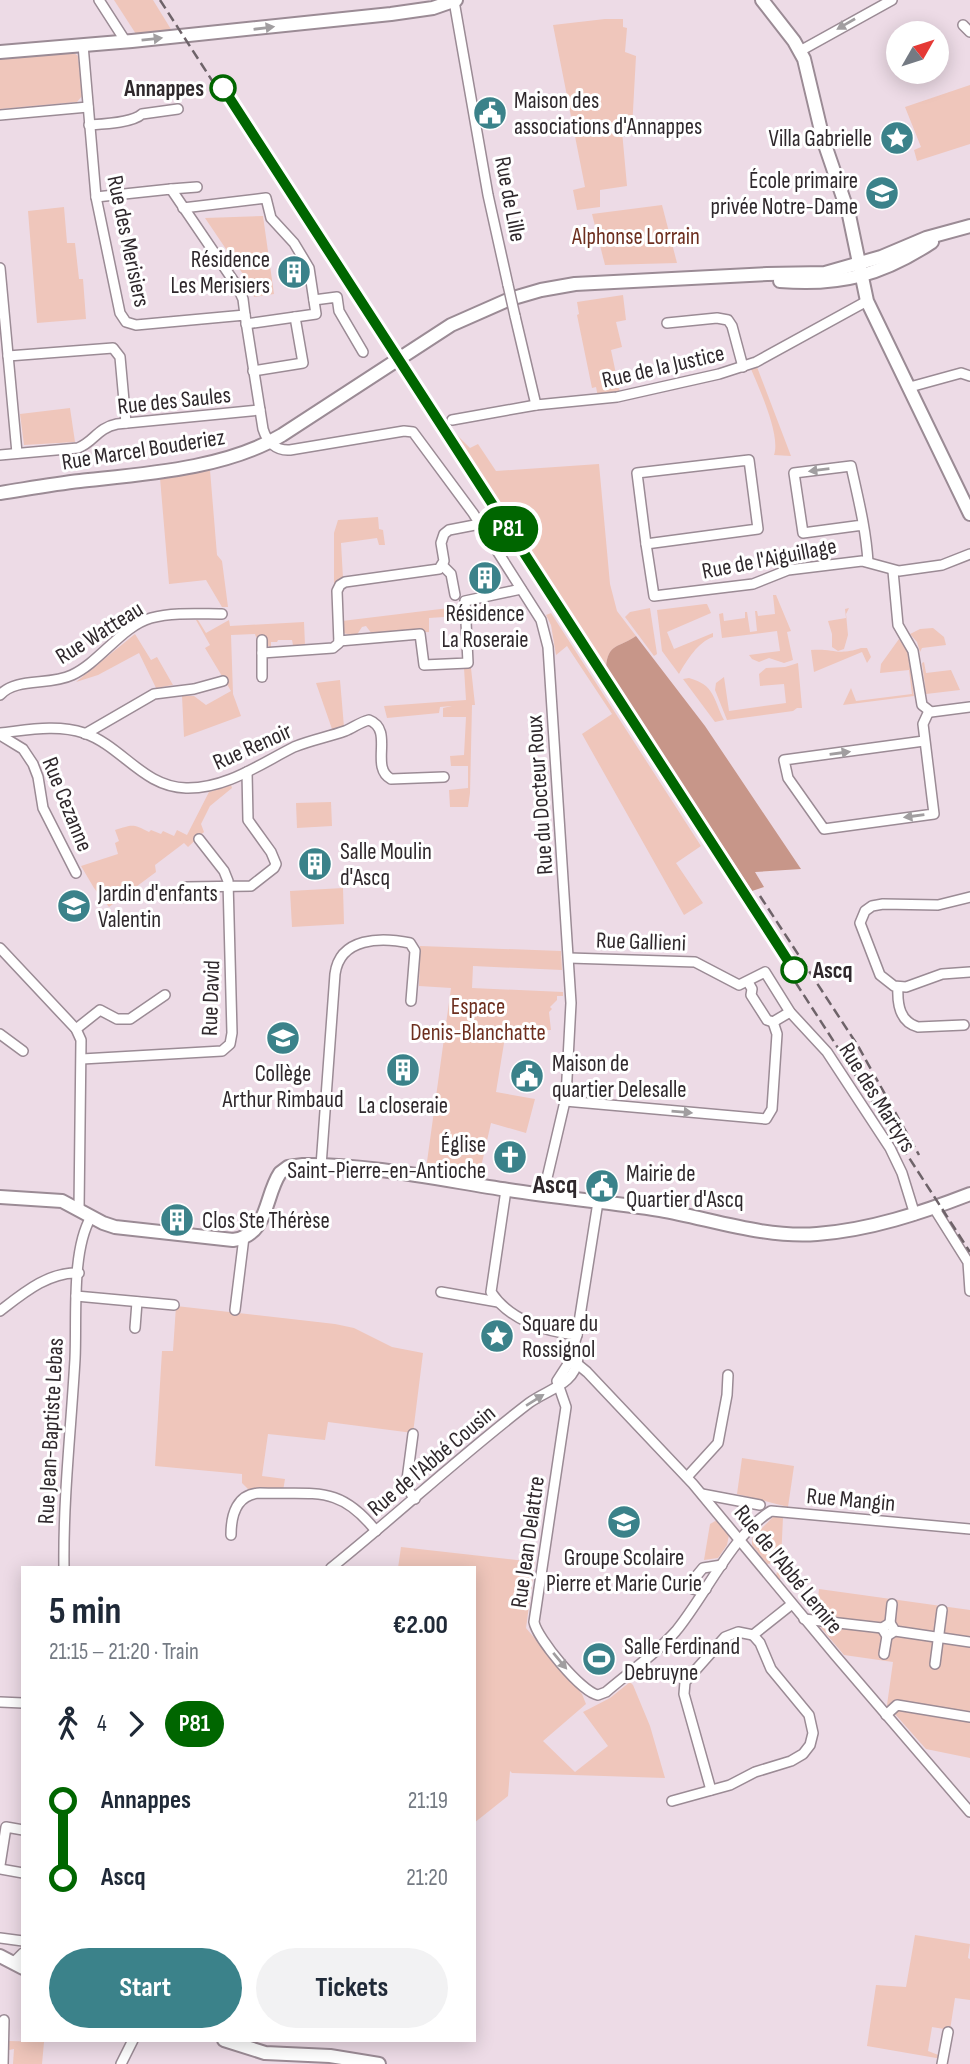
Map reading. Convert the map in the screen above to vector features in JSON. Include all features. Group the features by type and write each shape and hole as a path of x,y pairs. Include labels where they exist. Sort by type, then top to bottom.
{"street":[{"path":"99,0 126,42"},
{"path":"0,45 0,51 126,42 410,12 455,0"},
{"name":"Rue de Lille","path":"455,0 491,213 536,405"},
{"path":"762,0 800,51 807,68 825,146 848,210 867,301 969,511"},
{"path":"800,51 892,0"},
{"name":"Rue des Merisiers","path":"83,45 96,197 120,313 126,322 136,325 246,319"},
{"path":"0,115 88,107"},
{"path":"89,125 116,123 138,118 142,114 178,108"},
{"path":"96,197 197,187"},
{"path":"171,189 240,291 264,431 270,442"},
{"path":"183,208 266,198 270,215 294,243 309,268 316,314 246,319"},
{"name":"Rue Marcel Bouderiez","path":"0,493 185,467 240,454 270,442 437,333 466,317 541,290 592,282 821,274 888,267 943,235 970,226"},
{"path":"0,268 3,346 8,356 17,453"},
{"path":"314,300 337,297 339,311 363,352"},
{"name":"Rue de la Justice","path":"452,420 536,405 617,397 743,367 867,301"},
{"path":"253,371 303,363 295,317"},
{"path":"667,323 717,318 728,320 743,367"},
{"path":"8,356 113,348 120,357 126,423"},
{"path":"909,387 961,373 970,376"},
{"name":"Rue des Saules","path":"0,455 78,448 104,427 126,423 260,410"},
{"name":"Rue du Docteur Roux","path":"270,442 277,448 286,450 404,431 412,432 480,524 544,625 548,647 571,1003 565,1101 543,1195"},
{"path":"748,460 758,529 646,544 637,473 748,460"},
{"path":"863,525 803,533 794,473 851,466 863,525 868,562"},
{"path":"454,596 451,575 443,566 441,540 449,530 480,524"},
{"name":"Rue de l'Aiguillage","path":"646,544 654,596 753,584 784,570 868,562 893,571 942,565 970,554"},
{"path":"262,653 330,649 337,646 337,593 342,584 436,570 443,566"},
{"path":"893,571 899,628 913,651 920,702 929,711"},
{"path":"339,641 420,635 424,665 468,663 465,601 521,589"},
{"name":"Rue Watteau","path":"0,695 14,685 71,676 148,619 165,615 222,614"},
{"path":"262,640 262,677"},
{"path":"85,734 154,694 194,689 223,681"},
{"path":"929,711 970,707"},
{"path":"925,741 784,760 786,772 824,829 934,814 923,722 929,711"},
{"name":"Rue Renoir","path":"0,734 60,728 85,734 100,741 151,778 177,788 205,787 227,781 303,744 369,720 377,724 381,733 382,770 387,777 444,777"},
{"name":"Rue Cezanne","path":"24,731 20,737 23,749 36,768 43,808 76,873"},
{"name":"Rue Cezanne","path":"0,734 23,749"},
{"path":"186,887 251,886 276,864 271,852 248,820 247,772"},
{"name":"Rue David","path":"82,1059 222,1051 227,1048 232,1033 229,887 226,875 199,839"},
{"path":"970,897 938,905 877,905 865,911 860,919 880,975 898,988 935,975 970,972"},
{"path":"321,1166 337,963 349,949 365,940 410,943 415,951 411,1001"},
{"path":"0,948 76,1029 82,1040 79,1209"},
{"name":"Rue Gallieni","path":"569,958 695,962 742,985 765,972 790,1012"},
{"path":"748,982 752,989 751,995 767,1020 773,1022 790,1012"},
{"path":"898,988 898,1007 911,1025 964,1026"},
{"path":"76,1029 100,1010 117,1019 130,1020 164,995"},
{"name":"Rue des Martyrs","path":"790,1012 824,1048 890,1148 902,1173 915,1214"},
{"path":"565,1101 766,1119 772,1110 777,1034 773,1022"},
{"path":"0,1034 23,1051"},
{"path":"0,1197 57,1200 109,1226 125,1229 233,1240 244,1237 258,1227 277,1177 292,1166 321,1166 397,1174 659,1210 783,1233 823,1233 915,1214 970,1194"},
{"path":"506,1190 491,1292 498,1302 537,1327 554,1333 573,1335"},
{"path":"558,1386 557,1379 574,1360 573,1335 598,1202"},
{"path":"934,1208 968,1262 970,1291"},
{"name":"Rue Jean-Baptiste Lebas","path":"64,1566 65,1487 75,1361 76,1296 83,1232 91,1217"},
{"path":"235,1310 244,1237"},
{"path":"0,1311 45,1280 79,1273"},
{"path":"440,1292 498,1302"},
{"path":"76,1296 174,1305"},
{"path":"135,1328 137,1302"},
{"name":"Rue de l'Abbé Lemire","path":"574,1360 702,1494 804,1619 970,1812"},
{"path":"687,1477 718,1444 728,1375"},
{"name":"Rue de l'Abbé Cousin","path":"333,1566 528,1404 558,1386"},
{"name":"Rue Jean Delattre","path":"558,1386 566,1401 566,1410 535,1628 585,1689 591,1694 602,1694 671,1637 740,1540"},
{"path":"413,1434 406,1487 415,1499"},
{"path":"231,1535 233,1516 239,1502 248,1494 260,1493 333,1496 353,1506 376,1531"},
{"path":"702,1494 760,1505"},
{"name":"Rue Mangin","path":"740,1540 766,1514 774,1510 970,1529"},
{"name":"Rue Jean Delattre","path":"706,1589 693,1589 693,1580 703,1568 722,1565"},
{"path":"753,1635 792,1604"},
{"path":"884,1654 892,1604"},
{"path":"935,1664 942,1610"},
{"path":"804,1619 970,1642"},
{"path":"672,1801 711,1790 737,1782 755,1772 798,1757 807,1750 812,1740 813,1725 809,1715 771,1669 760,1643 753,1635 738,1632 725,1637 685,1682 684,1694 711,1790"},
{"path":"0,1702 21,1703"},
{"path":"886,1715 897,1705 970,1717"},
{"path":"21,1830 6,1828 2,1840 0,1867 21,1872"},
{"path":"0,1938 21,1941"},
{"path":"0,1956 18,1965"},
{"path":"3,2064 4,2020"},
{"path":"942,2064 948,2032"},
{"path":"121,2064 132,2042"},
{"path":"231,2042 265,2053 330,2056 379,2064"}],"green space":[{"path":"114,0 153,0 172,31 136,34"},
{"path":"623,19 623,27 627,28 625,52 636,56 632,129 622,131 627,186 600,190 600,207 577,210 573,190 585,187 553,25"},
{"path":"74,53 78,56 82,96 77,102 0,109 0,59"},
{"path":"970,85 970,144 917,161 914,150 921,147 905,107"},
{"name":"Alphonse Lorrain","path":"662,205 677,263 605,265 592,214"},
{"path":"64,207 67,243 75,243 79,279 83,279 86,319 37,323 28,211"},
{"path":"263,216 274,294 254,297 251,286 205,218"},
{"path":"623,295 626,320 616,322 622,347 611,350 620,393 598,397 596,387 592,388 577,315 577,302"},
{"path":"757,367 791,456 774,455 772,424 751,369"},
{"path":"70,408 75,442 24,445 20,414"},
{"path":"453,431 470,448 478,444 496,471 599,464 610,584 617,611 636,636 612,650 606,667"},
{"path":"210,470 217,555 222,561 228,607 222,607 206,580 169,584 160,478"},
{"path":"378,517 385,545 379,545 377,538 341,543 343,578 334,585 334,533 338,520"},
{"path":"773,595 776,595 791,631 787,632 793,660 784,663 769,658 759,662 749,655 780,651 777,631 722,638 719,614 723,613 724,621 745,618 747,612 750,632 757,631 755,611 758,616 775,614"},
{"path":"707,604 711,613 667,632 674,649 713,633 713,637 693,652 679,674 662,651 657,610"},
{"path":"457,607 459,616 429,618 429,632 372,634 366,626 362,627 356,636 343,633 342,621"},
{"path":"650,608 657,654 654,656 625,617 630,612"},
{"path":"849,608 846,614 848,635 844,649 838,651 832,647 828,621 846,618 845,609"},
{"path":"551,613 701,846 676,863 703,903 684,915 582,734 612,714 567,646 556,655 551,625 546,615"},
{"path":"196,620 206,633 229,620 230,626 304,622 305,645 293,645 292,640 278,640 271,642 271,648 266,644 266,637 256,637 255,634 231,635 233,694 241,716 184,737 182,696 194,696 206,705 231,691 205,648 210,645"},
{"path":"933,628 944,637 946,645 922,648 920,652 917,642 910,634 920,629"},
{"path":"135,634 151,660 157,657 173,685 156,688 139,653 98,675 76,682"},
{"path":"899,639 908,652 914,696 843,705 851,688 856,701 912,694 909,670 880,673 881,664"},
{"path":"867,648 871,657 867,663 862,652 814,672 811,650 841,652"},
{"path":"924,662 926,673 951,670 960,690 926,694"},
{"path":"798,663 802,708 727,720 715,690 716,683 724,677 729,711 786,703 784,684 760,686 759,674 766,668"},
{"path":"464,668 471,668 475,705 472,705 470,793 468,807 450,807 449,790 468,788 468,766 451,766 450,756 464,755 466,717 443,717 443,708 452,706 440,707 439,713 387,718 384,706 466,700"},
{"path":"689,678 709,689 724,720 715,722 683,679"},
{"path":"340,680 344,727 332,729 316,683"},
{"path":"231,785 232,788 210,806 201,824 204,832 188,847 184,843 155,865 156,872 109,907 81,866 118,854 115,843 119,841 115,830 132,826 161,834 163,831 174,836 177,830 187,835 209,792"},
{"path":"331,802 332,826 297,828 296,803"},
{"path":"343,888 344,924 292,927 290,891"},
{"name":"Espace Denis-Blanchatte","path":"420,946 561,951 562,970 473,966 472,988 563,992 563,996 557,996 557,1000 550,1007 551,1030 506,1031 496,1092 535,1099 526,1133 491,1123 479,1176 426,1169 451,988 419,986"},
{"path":"176,1306 335,1324 354,1328 392,1347 423,1353 413,1433 328,1422 325,1440 268,1434 262,1476 285,1479 283,1491 248,1489 242,1483 242,1474 155,1466 162,1351 173,1351"},
{"path":"742,1458 794,1466 788,1507 737,1494"},
{"path":"774,1516 783,1517 780,1582 776,1576 778,1567 774,1563 767,1564 752,1545 752,1538"},
{"path":"717,1520 729,1535 727,1545 718,1558 704,1560 710,1524"},
{"path":"401,1547 535,1562 526,1628 582,1694 586,1704 543,1741 575,1772 608,1746 583,1712 610,1698 630,1682 650,1726 665,1778 510,1771 508,1796 476,1821 476,1566 398,1566"},
{"path":"819,1589 970,1610 970,1758 926,1749 887,1705 893,1662 844,1655 816,1622"},
{"path":"915,1935 970,1944 970,2000 955,1998 950,2030 932,2027 928,2051 941,2056 942,2059 867,2046 876,1985 906,1987"},
{"path":"9,2041 44,2042 42,2064 13,2064 14,2049 9,2050"}],"shaded area":[{"path":"636,636 705,726 801,869 755,872 764,887 752,891 606,667 612,650"}],"railway":[{"path":"160,0 970,1252"},
{"path":"760,896 858,1046 919,1155"}],"train":[{"name":"P81","path":"223,88 794,970"}],"place":[{"name":"Annappes","path":"223,88"},
{"name":"Maison des associations d'Annappes","path":"490,113"},
{"name":"Villa Gabrielle","path":"897,138"},
{"name":"École primaire privée Notre-Dame","path":"882,193"},
{"name":"Résidence Les Merisiers","path":"294,272"},
{"name":"Résidence La Roseraie","path":"485,578"},
{"name":"Salle Moulin d'Ascq","path":"315,864"},
{"name":"Jardin d'enfants Valentin","path":"74,906"},
{"name":"Ascq","path":"794,970"},
{"name":"Collège Arthur Rimbaud","path":"283,1038"},
{"name":"La closeraie","path":"403,1070"},
{"name":"Maison de quartier Delesalle","path":"527,1076"},
{"name":"Église Saint-Pierre-en-Antioche","path":"510,1157"},
{"name":"Mairie de Quartier d'Ascq","path":"602,1186"},
{"name":"Clos Ste Thérèse","path":"177,1220"},
{"name":"Square du Rossignol","path":"497,1336"},
{"name":"Groupe Scolaire Pierre et Marie Curie","path":"624,1522"},
{"name":"Salle Ferdinand Debruyne","path":"599,1659"}],"district":[{"name":"Ascq","path":"555,1184"}]}
